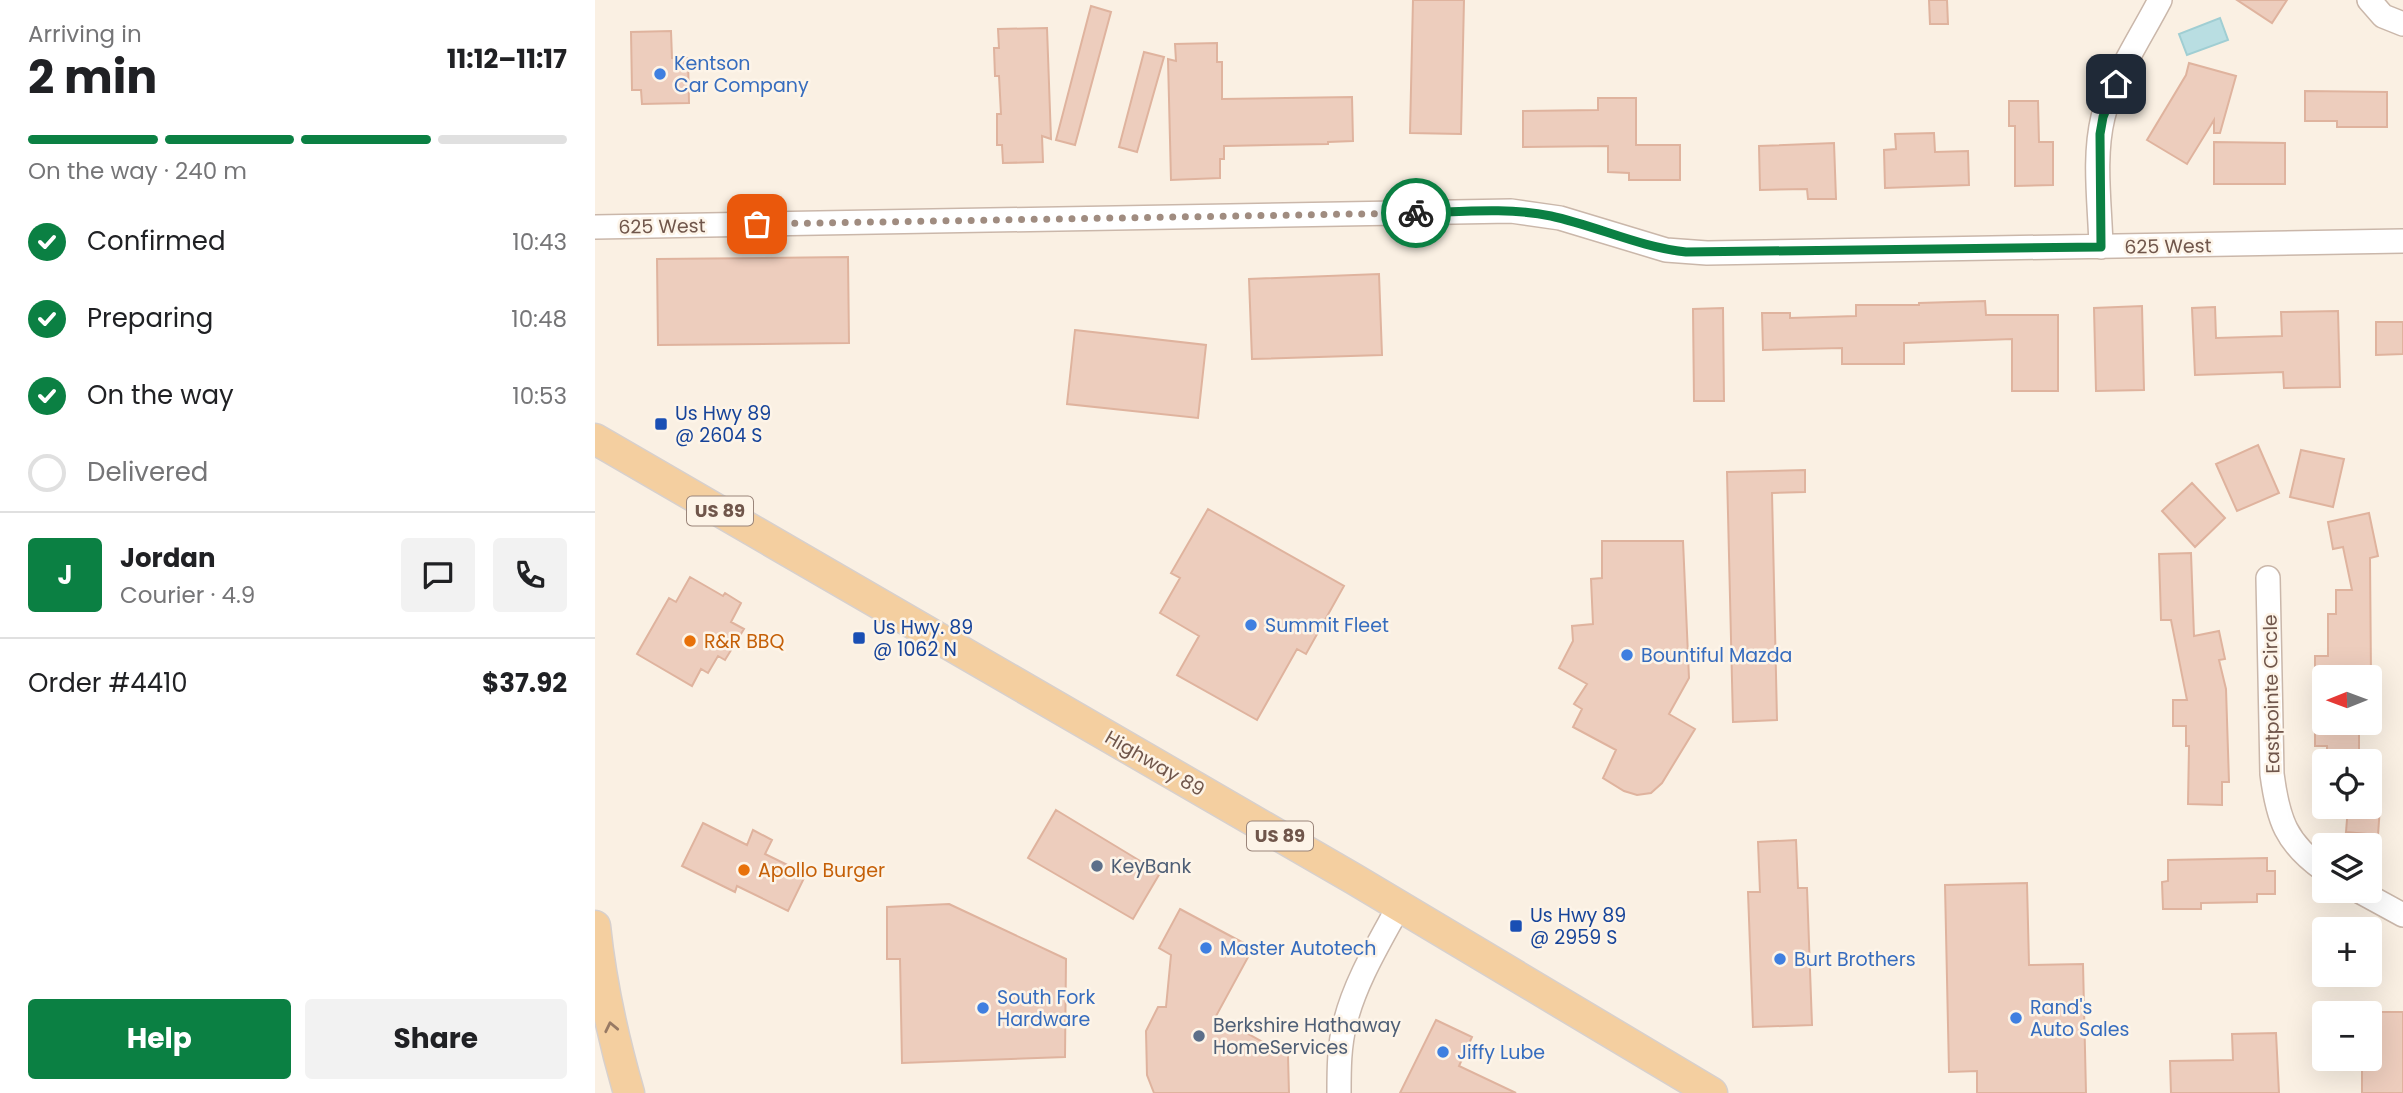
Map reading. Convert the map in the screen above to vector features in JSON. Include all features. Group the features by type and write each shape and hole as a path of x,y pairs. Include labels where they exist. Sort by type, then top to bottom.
{"main road":[{"name":"Highway 89","path":"595,439 1399,906 1712,1093"},
{"path":"595,926 605,999 629,1093"}],"street":[{"path":"2101,247 2099,151 2103,117 2116,84 2160,0"},
{"path":"2372,4 2383,16 2403,24"},
{"name":"625 West","path":"595,227 1511,211 1560,218 1648,246 1686,252 2403,241"},
{"name":"Eastpointe Circle","path":"2268,578 2272,774 2281,823 2295,846 2312,860"},
{"path":"2381,903 2403,915"},
{"path":"1339,1093 1341,1042 1348,1010 1399,906"}],"water":[{"path":"2220,18 2228,40 2187,55 2179,34"}],"building":[{"path":"1413,0 1464,0 1461,134 1410,133"},
{"path":"1929,0 1947,0 1948,24 1930,24"},
{"path":"2237,0 2287,0 2272,23"},
{"path":"1091,6 1111,12 1075,145 1056,140"},
{"path":"1047,28 1051,139 1042,136 1043,162 1003,163 1002,145 997,145 997,114 1001,114 994,48 999,48 998,29"},
{"name":"Kentson Car Company","path":"671,31 672,58 688,58 689,103 642,104 641,90 632,90 631,32"},
{"path":"1217,43 1217,62 1222,62 1222,99 1352,97 1353,141 1224,146 1224,159 1220,159 1220,178 1171,180 1168,59 1176,61 1175,44"},
{"path":"1144,52 1164,57 1137,152 1119,147"},
{"path":"2189,63 2236,76 2220,133 2214,133 2214,120 2187,164 2147,140 2186,75"},
{"path":"2305,91 2387,92 2387,127 2337,127 2337,121 2305,121"},
{"path":"1598,98 1636,98 1636,145 1680,145 1680,180 1629,180 1629,173 1608,172 1608,146 1523,147 1523,111 1598,110"},
{"path":"2009,101 2038,101 2039,142 2053,142 2053,185 2015,186 2015,126 2009,126"},
{"path":"1934,133 1935,152 1968,151 1969,185 1885,188 1884,150 1896,149 1895,134"},
{"path":"2214,142 2285,143 2285,184 2214,184"},
{"path":"1834,143 1836,199 1808,199 1807,189 1760,190 1759,146"},
{"path":"848,257 849,343 658,345 657,259"},
{"path":"1379,274 1382,355 1252,359 1249,279"},
{"path":"1985,301 1986,315 2058,315 2058,391 2012,391 2012,339 1904,343 1904,364 1842,364 1842,348 1763,350 1762,313 1790,313 1790,318 1856,316 1856,305"},
{"path":"2142,306 2144,390 2096,391 2094,308"},
{"path":"2215,307 2216,338 2282,336 2281,312 2338,311 2340,387 2284,388 2283,372 2195,375 2192,308"},
{"path":"1723,308 1724,401 1694,401 1693,309"},
{"path":"2376,322 2403,322 2403,354 2376,355"},
{"path":"1075,330 1206,345 1198,418 1067,404"},
{"path":"2258,445 2279,493 2237,511 2216,464"},
{"path":"2301,450 2344,459 2333,507 2290,497"},
{"path":"1805,470 1805,492 1772,493 1777,720 1733,722 1727,472"},
{"path":"2192,483 2225,518 2195,547 2162,511"},
{"name":"Summit Fleet","path":"1208,509 1344,586 1306,654 1297,649 1257,720 1177,675 1199,636 1160,613 1180,578 1171,573"},
{"path":"2369,513 2378,556 2370,558 2371,665 2315,665 2315,656 2328,656 2328,614 2336,614 2336,590 2352,590 2343,547 2333,549 2328,522"},
{"name":"Bountiful Mazda","path":"1602,541 1683,541 1689,678 1669,714 1695,729 1662,783 1651,793 1637,795 1624,791 1603,778 1616,750 1573,727 1582,709 1574,704 1587,684 1559,668 1573,641 1572,626 1593,624 1591,579 1602,578"},
{"path":"2191,553 2194,636 2219,631 2225,659 2219,660 2226,689 2229,782 2222,782 2222,805 2188,804 2189,746 2186,746 2186,726 2173,726 2173,700 2187,700 2171,620 2161,620 2159,554"},
{"name":"R&R BBQ","path":"690,577 741,603 731,622 744,629 725,660 718,656 708,673 701,669 692,686 637,654 669,598 676,602"},
{"path":"2315,735 2359,735 2359,749 2327,749 2327,746 2315,746"},
{"name":"KeyBank","path":"1056,810 1160,873 1133,919 1028,858"},
{"path":"2347,819 2379,819 2378,833 2346,832"},
{"name":"Apollo Burger","path":"703,823 747,845 753,830 772,840 765,854 806,874 788,911 737,886 735,892 682,866"},
{"name":"Burt Brothers","path":"1796,840 1798,888 1807,888 1812,1025 1753,1027 1748,892 1760,892 1758,842"},
{"path":"2267,858 2267,871 2275,871 2275,894 2257,894 2257,902 2201,903 2201,909 2163,909 2162,882 2168,881 2168,860"},
{"name":"Rand's Auto Sales","path":"2027,883 2029,965 2083,964 2086,1093 1977,1093 1977,1071 1949,1072 1945,885"},
{"name":"South Fork Hardware","path":"949,904 1066,959 1065,1057 902,1063 900,959 887,959 887,907"},
{"name":"Berkshire Hathaway HomeServices","path":"1180,909 1253,948 1216,1016 1288,1056 1289,1093 1154,1093 1147,1075 1146,1031 1158,1007 1166,1007 1171,955 1159,948"},
{"path":"2382,1012 2403,1012 2403,1093 2362,1093 2362,1071 2382,1071"},
{"name":"Jiffy Lube","path":"1436,1020 1472,1037 1459,1066 1516,1093 1400,1093"},
{"path":"2276,1033 2279,1093 2171,1093 2170,1061 2233,1060 2232,1034"}],"way so far":[{"path":"757,224 1416,213"}],"place":[{"name":"Kentson Car Company","path":"660,74"},
{"name":"Us Hwy 89 @ 2604 S","path":"661,424"},
{"name":"Summit Fleet","path":"1251,625"},
{"name":"Us Hwy. 89 @ 1062 N","path":"859,638"},
{"name":"R&R BBQ","path":"690,641"},
{"name":"Bountiful Mazda","path":"1627,655"},
{"name":"KeyBank","path":"1097,866"},
{"name":"Apollo Burger","path":"744,870"},
{"name":"Us Hwy 89 @ 2959 S","path":"1516,926"},
{"name":"Master Autotech","path":"1206,948"},
{"name":"Burt Brothers","path":"1780,959"},
{"name":"South Fork Hardware","path":"983,1008"},
{"name":"Rand's Auto Sales","path":"2016,1018"},
{"name":"Berkshire Hathaway HomeServices","path":"1199,1036"},
{"name":"Jiffy Lube","path":"1443,1052"}],"route":[{"path":"1416,213 1511,211 1547,215 1648,246 1686,252 2101,247 2100,134 2103,117 2116,84"}]}
